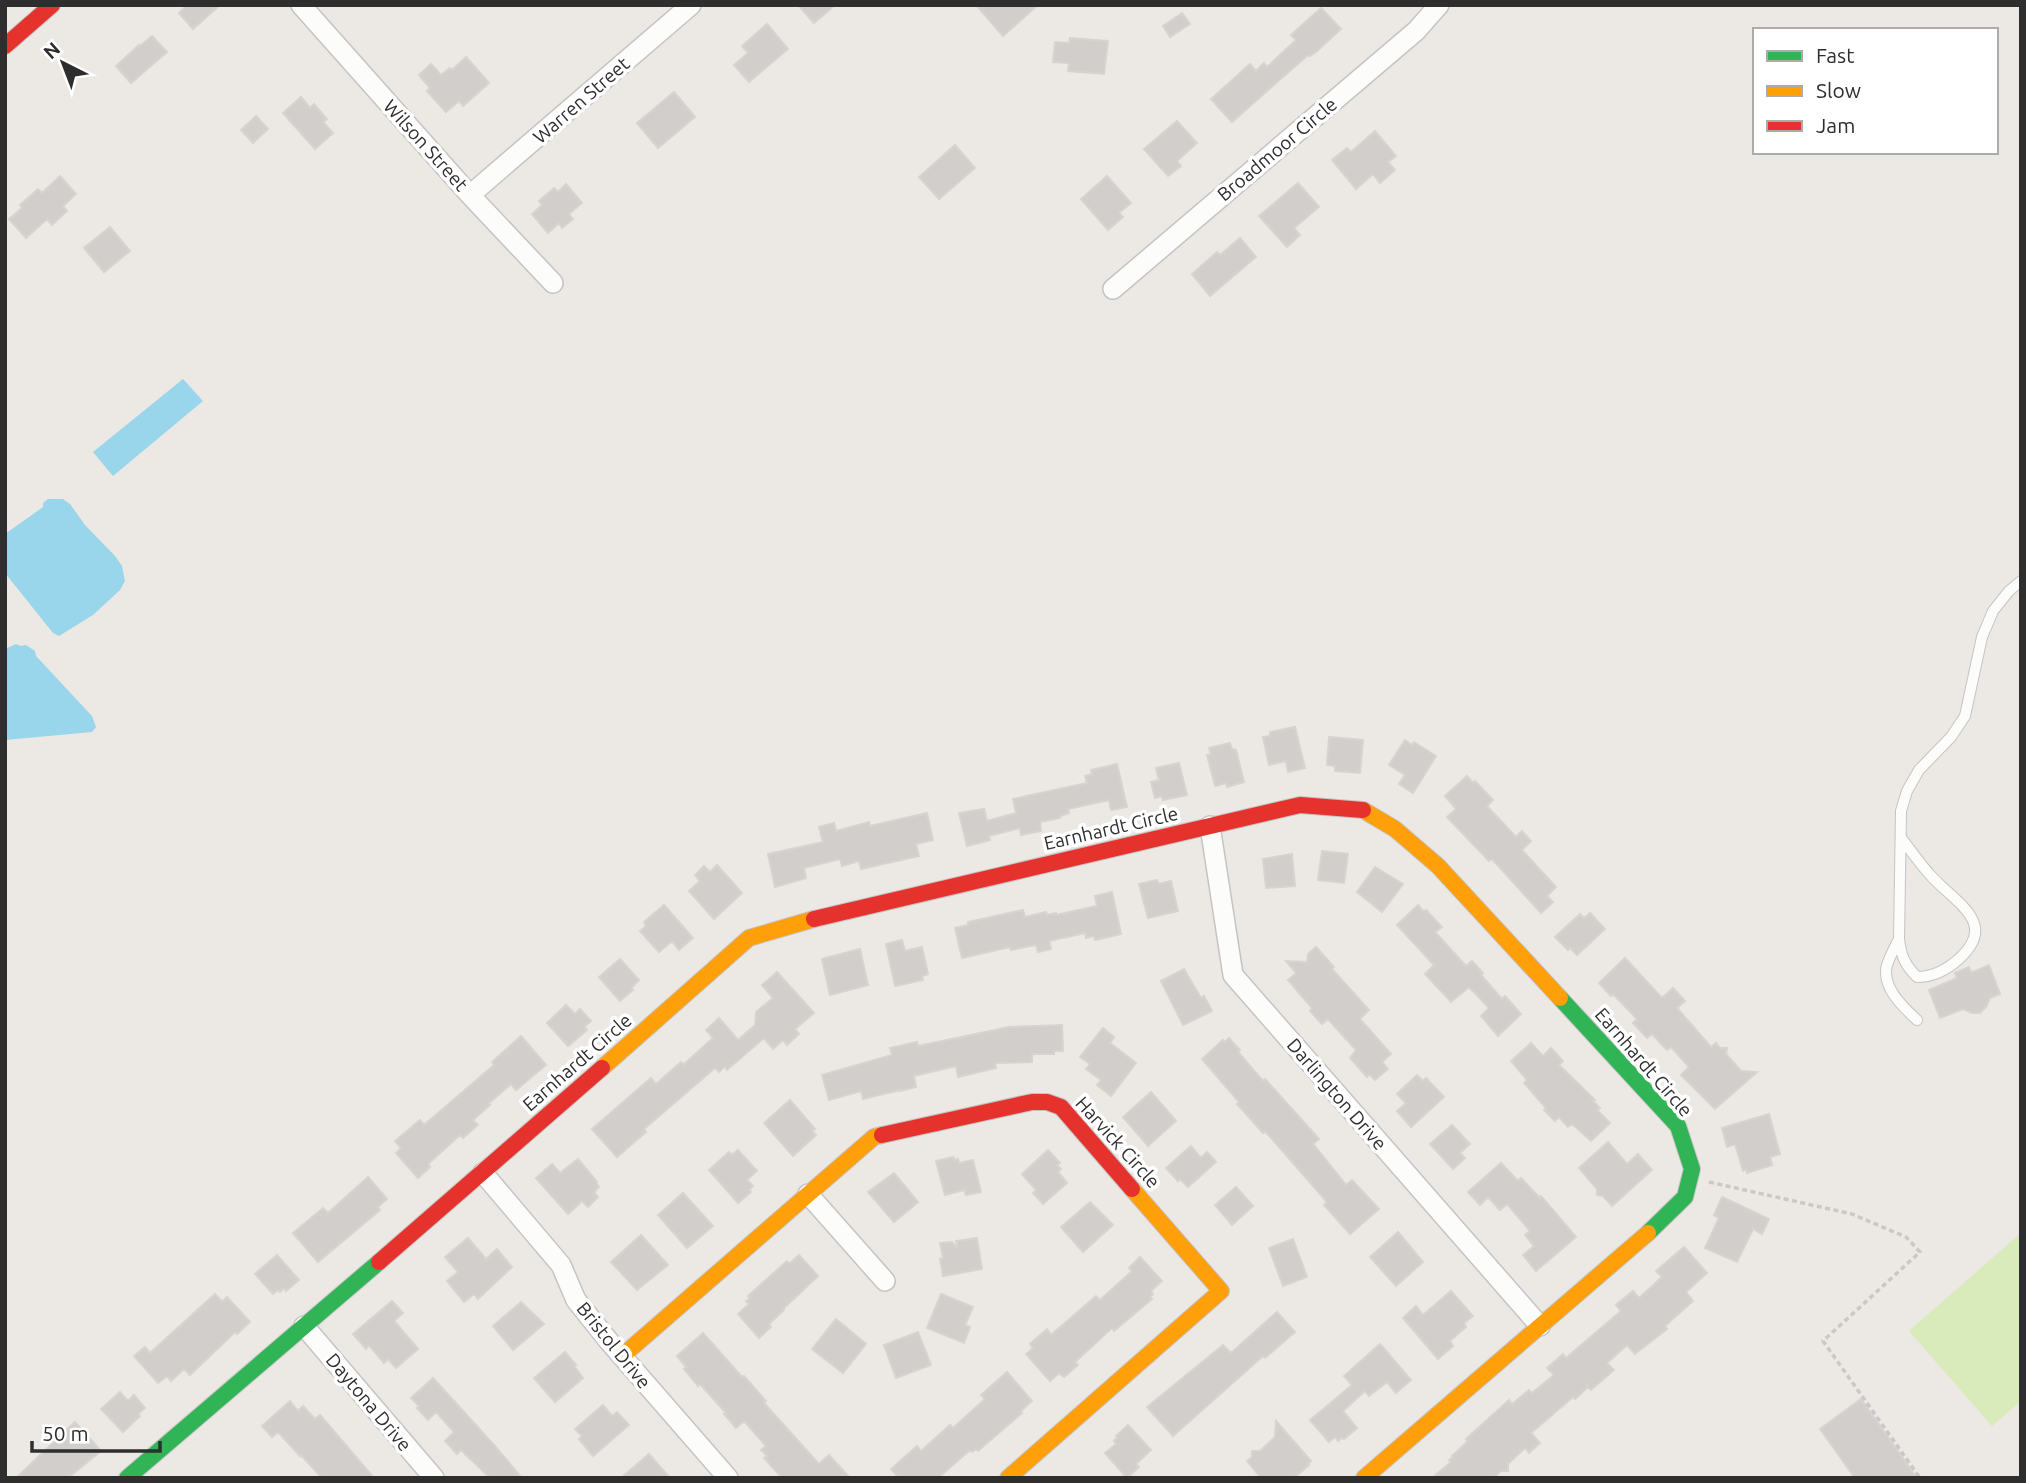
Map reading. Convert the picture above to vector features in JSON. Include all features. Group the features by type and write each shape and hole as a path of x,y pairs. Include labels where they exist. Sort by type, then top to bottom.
{"street":[{"path":"5,46 52,5"},
{"name":"Wilson Street","path":"301,5 470,195 553,283"},
{"name":"Warren Street","path":"470,195 691,5"},
{"name":"Broadmoor Circle","path":"1112,289 1416,31 1438,5"},
{"name":"Earnhardt Circle","path":"127,1478 483,1173 749,938 794,924 1300,805 1361,809 1395,830 1438,866 1678,1126 1692,1169 1690,1178"},
{"name":"Darlington Drive","path":"1210,826 1233,975 1540,1326"},
{"name":"Harvick Circle","path":"621,1357 874,1137 1032,1102 1047,1102 1061,1107 1222,1291 1008,1478"},
{"name":"Bristol Drive","path":"483,1173 561,1265 576,1300 621,1357 728,1478"},
{"path":"1364,1478 1662,1222 1685,1197 1690,1178"},
{"path":"808,1194 885,1281"},
{"name":"Daytona Drive","path":"304,1326 434,1478"}],"lane":[{"path":"1902,839 1934,879 1973,919 1976,935 1968,951 1954,964 1929,977 1917,978 1906,967 1901,955 1899,939 1902,811 1907,791 1919,769 1951,737 1965,716 1982,637 1993,611 2021,581"},
{"path":"1899,939 1887,966 1886,976 1892,992 1917,1020"}],"path":[{"path":"1690,1178 1852,1214 1906,1237 1920,1252 1824,1340 1920,1478"}],"green space":[{"path":"2021,1233 2021,1401 1992,1426 1909,1331"}],"water":[{"path":"183,379 203,401 113,476 93,452"},
{"path":"48,499 63,499 70,504 85,525 115,556 122,566 125,581 120,590 93,615 59,636 53,633 5,573 5,534 43,507 43,503"},
{"path":"16,644 26,645 35,651 36,656 92,716 96,727 92,732 5,740 5,649"}],"building":[{"path":"187,5 220,5 193,29 179,13"},
{"path":"798,5 835,5 814,23"},
{"path":"976,5 1038,5 1003,36"},
{"path":"1321,8 1341,29 1232,122 1211,99 1250,64 1256,71 1264,63 1267,67 1296,40 1291,35"},
{"path":"1182,13 1190,24 1170,37 1163,26"},
{"path":"767,24 788,49 749,82 734,65 748,53 742,46"},
{"path":"152,36 167,52 131,83 116,66"},
{"path":"1070,38 1108,41 1104,74 1068,71 1069,63 1053,62 1055,42 1069,43"},
{"path":"466,57 489,83 463,106 459,101 446,112 427,91 430,88 419,75 431,64 441,75 450,68 452,70"},
{"path":"674,92 695,117 658,148 637,123"},
{"path":"301,97 310,108 314,104 327,119 323,122 333,133 315,149 283,113"},
{"path":"256,116 268,129 253,143 241,130"},
{"path":"1177,121 1197,143 1177,161 1181,166 1168,176 1144,149"},
{"path":"1375,131 1396,156 1388,162 1395,170 1380,183 1373,174 1356,189 1332,160 1347,148 1351,152"},
{"path":"955,145 975,168 939,199 919,177"},
{"path":"60,176 76,194 63,206 67,211 52,225 47,219 26,238 9,219 38,189 42,193"},
{"path":"1107,176 1131,203 1119,213 1123,217 1108,230 1081,199"},
{"path":"1298,183 1319,207 1294,228 1300,235 1287,247 1259,216"},
{"path":"566,184 582,203 569,214 573,219 562,228 559,223 548,233 532,214 542,205 539,201 554,188 558,192"},
{"path":"110,227 130,251 104,272 84,248"},
{"path":"1240,238 1256,257 1210,296 1192,274 1217,252 1220,255"},
{"path":"1295,727 1305,768 1288,772 1286,761 1269,765 1263,737 1270,736 1270,732"},
{"path":"1329,737 1363,740 1360,773 1335,771 1335,766 1327,765"},
{"path":"1405,740 1412,745 1414,742 1436,756 1413,793 1399,784 1405,775 1389,765"},
{"path":"1230,743 1232,749 1236,750 1244,782 1227,787 1226,783 1215,786 1207,755 1211,754 1209,748"},
{"path":"1179,763 1187,795 1163,800 1162,796 1155,798 1151,782 1159,780 1156,768"},
{"path":"1117,764 1127,807 1111,810 1109,800 1068,809 1069,813 1060,818 1040,822 1041,831 1021,835 1020,828 989,836 990,840 967,846 959,813 984,809 987,821 1016,813 1013,799 1087,783 1085,776 1092,774 1091,770"},
{"path":"1467,776 1493,800 1487,806 1516,837 1522,831 1531,841 1522,850 1556,887 1547,896 1553,902 1541,913 1492,859 1489,861 1447,817 1456,809 1445,796"},
{"path":"927,813 933,840 916,844 919,856 861,869 859,861 842,866 840,859 804,868 806,878 775,887 768,854 823,842 819,827 834,823 836,831 869,822 870,826"},
{"path":"1322,851 1348,854 1344,883 1318,880"},
{"path":"1292,854 1295,886 1266,888 1263,859"},
{"path":"717,865 742,893 714,919 689,891 700,881 695,875 704,866 710,872"},
{"path":"1375,867 1403,884 1382,912 1357,892"},
{"path":"1157,880 1159,884 1171,881 1178,911 1148,918 1139,884"},
{"path":"1112,892 1121,934 1095,940 1094,936 1086,938 1085,933 1049,941 1051,949 1038,952 1036,945 1011,950 1010,947 962,958 955,928 968,925 968,922 1023,910 1025,917 1046,912 1047,915 1056,915 1097,906 1095,896"},
{"path":"664,905 693,938 679,950 672,941 659,952 640,931 646,926 644,922"},
{"path":"1418,905 1442,927 1435,932 1466,966 1472,961 1502,999 1505,996 1521,1014 1498,1036 1481,1016 1489,1008 1469,987 1451,1002 1425,974 1434,965 1397,925"},
{"path":"1590,913 1605,929 1577,955 1555,937 1580,914 1584,918"},
{"path":"902,940 905,951 922,947 928,974 922,976 923,980 895,986 886,944"},
{"path":"1316,947 1369,1010 1360,1019 1391,1054 1382,1062 1388,1069 1375,1080 1369,1074 1367,1077 1350,1058 1356,1050 1328,1019 1322,1024 1288,980 1296,973 1286,961 1307,962 1308,954"},
{"path":"860,949 868,985 830,995 822,959"},
{"path":"1625,958 1662,998 1673,988 1685,1001 1677,1008 1711,1047 1716,1043 1720,1048 1727,1048 1726,1054 1741,1071 1757,1072 1715,1109 1681,1075 1689,1067 1671,1047 1667,1050 1652,1034 1647,1038 1633,1023 1637,1019 1599,983"},
{"path":"620,959 639,980 631,988 633,990 620,1001 599,977"},
{"path":"1989,965 2000,994 1990,998 1980,1013 1963,1009 1940,1018 1929,990 1957,978 1955,973 1969,967 1971,973"},
{"path":"1184,969 1212,1011 1183,1025 1161,981"},
{"path":"777,972 814,1013 795,1029 799,1034 787,1045 783,1040 773,1049 764,1038 727,1070 725,1066 719,1072 715,1068 644,1129 646,1132 617,1157 592,1129 651,1078 656,1084 681,1062 683,1065 713,1038 706,1030 719,1018 738,1040 755,1025 756,1012 773,998 762,985"},
{"path":"566,1005 575,1014 580,1009 591,1021 584,1027 587,1030 568,1046 547,1023"},
{"path":"1062,1025 1063,1051 1054,1051 1054,1054 1032,1054 1032,1062 995,1063 996,1068 958,1077 956,1066 914,1076 916,1087 863,1099 861,1091 829,1100 822,1075 892,1055 890,1048 917,1042 918,1046 1009,1027"},
{"path":"1103,1028 1114,1037 1110,1043 1136,1063 1111,1096 1097,1085 1101,1080 1086,1069 1090,1064 1080,1057"},
{"path":"521,1036 546,1065 516,1090 511,1084 488,1104 490,1105 473,1120 478,1125 463,1138 460,1135 428,1164 430,1167 418,1178 396,1153 401,1148 395,1141 420,1120 424,1125 494,1065 492,1062"},
{"path":"1229,1038 1263,1081 1265,1079 1319,1139 1313,1144 1346,1185 1352,1180 1379,1209 1350,1234 1324,1205 1327,1202 1265,1131 1263,1133 1237,1104 1239,1102 1202,1059 1223,1040 1225,1042"},
{"path":"1531,1043 1543,1056 1551,1048 1563,1061 1559,1065 1595,1100 1593,1101 1600,1108 1597,1110 1610,1123 1591,1141 1572,1124 1568,1127 1559,1117 1555,1121 1524,1083 1527,1080 1511,1061"},
{"path":"1417,1075 1423,1081 1426,1078 1444,1097 1411,1127 1397,1111 1406,1103 1397,1094"},
{"path":"1151,1092 1176,1121 1148,1146 1123,1117"},
{"path":"790,1100 815,1129 812,1131 816,1135 793,1156 764,1123"},
{"path":"1769,1114 1780,1154 1770,1157 1772,1165 1747,1173 1746,1169 1743,1171 1735,1144 1727,1147 1722,1128"},
{"path":"1452,1125 1470,1144 1460,1153 1465,1158 1453,1169 1430,1144"},
{"path":"1608,1142 1627,1164 1638,1154 1652,1170 1612,1206 1603,1196 1597,1195 1597,1189 1579,1168"},
{"path":"1191,1146 1201,1158 1207,1152 1216,1162 1188,1187 1166,1168"},
{"path":"738,1150 757,1171 747,1180 753,1186 749,1190 751,1192 738,1203 709,1170 729,1152 732,1155"},
{"path":"1048,1150 1060,1163 1057,1165 1061,1169 1058,1172 1067,1183 1043,1204 1033,1193 1036,1190 1022,1174"},
{"path":"953,1157 954,1160 958,1159 959,1163 973,1160 981,1192 966,1195 964,1190 945,1195 936,1161"},
{"path":"578,1159 597,1182 599,1187 594,1192 598,1197 588,1207 582,1201 568,1214 536,1178 552,1164 560,1173"},
{"path":"1501,1163 1518,1181 1521,1178 1540,1198 1541,1196 1576,1237 1536,1271 1523,1255 1534,1246 1525,1235 1530,1231 1507,1204 1500,1210 1488,1197 1480,1205 1468,1192"},
{"path":"894,1173 918,1202 894,1222 868,1192"},
{"path":"368,1177 387,1199 378,1207 380,1210 318,1262 293,1233 323,1208 328,1213"},
{"path":"1236,1187 1253,1206 1232,1225 1215,1205"},
{"path":"683,1193 713,1226 687,1248 658,1215"},
{"path":"1722,1197 1769,1219 1762,1234 1753,1229 1737,1262 1705,1248 1719,1218 1714,1215"},
{"path":"1090,1202 1113,1225 1083,1252 1061,1227"},
{"path":"1398,1232 1423,1262 1396,1286 1370,1257"},
{"path":"641,1235 668,1265 637,1290 611,1262"},
{"path":"468,1238 486,1259 497,1249 512,1267 478,1299 474,1294 464,1302 447,1281 458,1272 445,1257"},
{"path":"977,1238 982,1269 943,1276 940,1243 952,1242 958,1249 956,1241"},
{"path":"1293,1239 1307,1277 1283,1286 1269,1248"},
{"path":"1684,1247 1707,1273 1686,1292 1693,1301 1665,1326 1667,1329 1635,1354 1627,1345 1607,1363 1614,1370 1591,1390 1588,1387 1575,1399 1573,1397 1531,1433 1540,1443 1529,1453 1525,1448 1508,1464 1508,1471 1501,1471 1493,1478 1432,1478 1451,1462 1449,1460 1452,1456 1468,1441 1466,1439 1509,1400 1512,1404 1529,1390 1532,1393 1554,1375 1547,1368 1563,1354 1566,1358 1621,1311 1616,1305 1633,1291 1639,1298 1662,1277 1656,1271"},
{"path":"277,1255 299,1280 286,1291 284,1288 273,1294 255,1274"},
{"path":"799,1255 818,1276 783,1309 769,1324 771,1327 759,1338 738,1314 749,1304 746,1301 750,1298 748,1296 787,1261 789,1264"},
{"path":"1140,1257 1162,1281 1151,1291 1152,1299 1114,1331 1112,1328 1075,1362 1078,1365 1064,1377 1059,1373 1050,1381 1026,1354 1033,1348 1030,1344 1047,1329 1051,1335 1096,1296 1100,1300 1132,1271 1129,1268"},
{"path":"1451,1291 1473,1316 1464,1323 1466,1327 1450,1341 1453,1346 1438,1359 1403,1318 1416,1306 1423,1315"},
{"path":"215,1294 222,1302 227,1297 250,1322 237,1334 235,1332 190,1375 184,1369 171,1381 167,1376 158,1383 134,1356 145,1347 150,1353"},
{"path":"941,1294 973,1307 965,1325 970,1327 964,1343 927,1328"},
{"path":"392,1301 403,1313 394,1321 418,1349 396,1368 388,1359 384,1363 369,1345 366,1349 353,1334"},
{"path":"521,1302 544,1324 513,1350 493,1326"},
{"path":"1277,1312 1295,1332 1265,1358 1263,1356 1173,1436 1147,1407 1223,1345 1231,1353"},
{"path":"836,1319 866,1344 843,1373 812,1349"},
{"path":"918,1332 931,1365 896,1378 884,1345"},
{"path":"703,1333 742,1377 744,1376 766,1401 764,1403 819,1464 829,1455 850,1478 782,1478 764,1458 767,1456 761,1450 766,1446 744,1421 736,1428 724,1414 726,1413 684,1369 686,1367 677,1356"},
{"path":"1380,1344 1411,1380 1396,1393 1387,1382 1369,1396 1365,1391 1343,1411 1357,1428 1344,1439 1338,1441 1335,1437 1329,1442 1310,1420 1352,1385 1344,1376"},
{"path":"565,1352 583,1378 555,1402 534,1378"},
{"path":"1007,1372 1032,1401 1020,1412 1022,1413 978,1451 970,1450 938,1478 899,1478 891,1469 917,1446 921,1451 950,1425 953,1428 985,1399 981,1395"},
{"path":"433,1378 522,1478 490,1478 461,1450 457,1454 445,1441 454,1432 436,1412 428,1420 411,1398"},
{"path":"120,1392 128,1401 134,1395 145,1408 123,1432 101,1409"},
{"path":"1861,1399 1917,1478 1855,1478 1820,1429"},
{"path":"290,1401 298,1411 303,1406 315,1419 320,1415 374,1478 322,1478 278,1432 272,1437 262,1426"},
{"path":"603,1405 612,1416 617,1412 629,1425 593,1456 579,1439 582,1436 575,1429"},
{"path":"1276,1421 1311,1461 1294,1478 1261,1478 1247,1461 1252,1457 1252,1451 1260,1451 1275,1437"},
{"path":"75,1422 101,1451 68,1478 16,1478"},
{"path":"1128,1425 1151,1450 1136,1464 1139,1467 1127,1478 1105,1453 1116,1444 1116,1436"},
{"path":"649,1454 670,1478 621,1478"}],"traffic: fast":[{"path":"1560,998 1678,1126 1692,1169 1685,1197 1648,1233"},
{"path":"127,1478 379,1262"}],"traffic: slow":[{"path":"1363,810 1395,829 1438,866 1560,998"},
{"path":"602,1068 749,938 814,919"},
{"path":"621,1357 874,1137 882,1135"},
{"path":"1008,1478 1221,1291 1132,1189"},
{"path":"1364,1478 1648,1233"}],"traffic: jam":[{"path":"5,46 52,5"},
{"path":"814,919 1300,805 1363,810"},
{"path":"379,1262 602,1068"},
{"path":"882,1135 1032,1102 1047,1102 1061,1107 1132,1189"}]}
